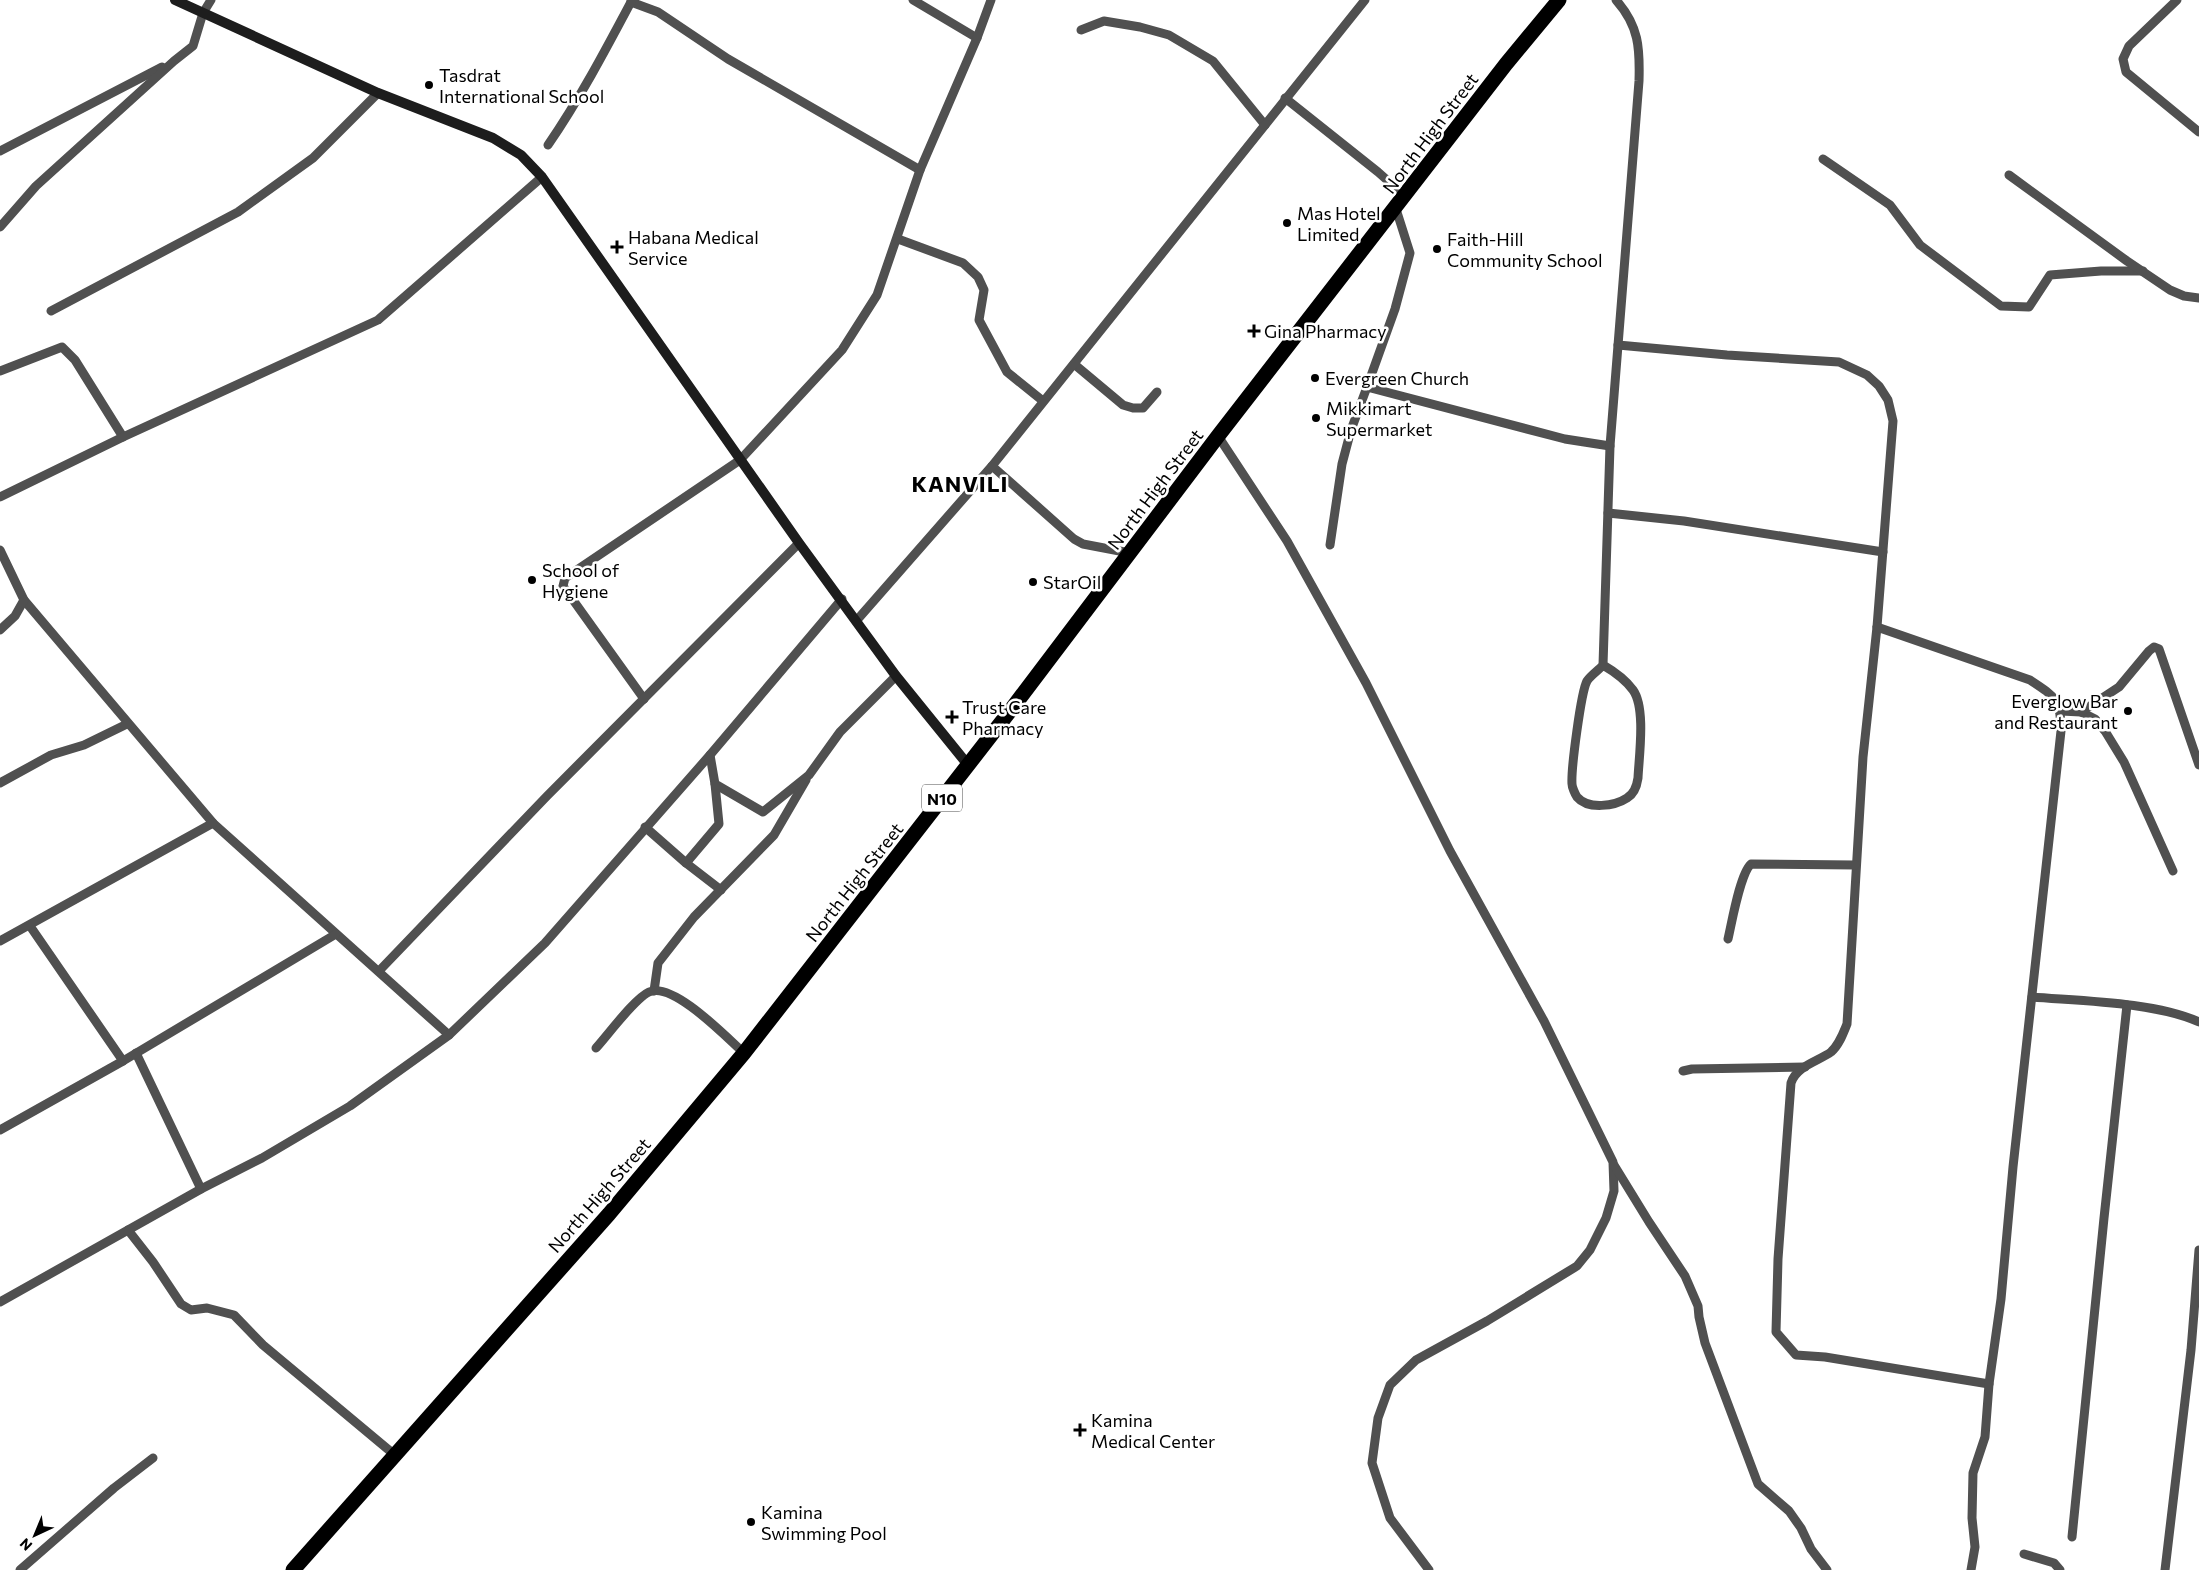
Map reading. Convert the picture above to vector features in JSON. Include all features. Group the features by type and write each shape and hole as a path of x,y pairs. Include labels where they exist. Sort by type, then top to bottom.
{"highway":[{"name":"North High Street","path":"293,1570 609,1214 744,1053 968,765 1218,436 1506,64 1559,0"}],"main road":[{"path":"175,0 378,93 493,138 521,155 542,177 740,460 799,543 858,620 896,676 968,765"}],"street":[{"path":"0,227 36,186 193,46 203,13 211,0"},
{"path":"912,0 977,38"},
{"path":"644,699 563,586 565,578 740,460 842,350 878,295 920,170 977,38 991,0"},
{"path":"858,620 992,466 1365,0"},
{"path":"1603,665 1620,676 1634,691 1640,706 1638,778 1636,788 1628,798 1596,806 1586,804 1577,797 1571,785 1579,720 1587,682 1603,665 1610,446 1636,140 1640,48 1633,24 1616,0"},
{"path":"2177,0 2129,46 2123,59 2126,72 2199,132"},
{"path":"548,145 568,116 631,1 658,12 728,59 920,170"},
{"path":"1081,30 1104,21 1140,27 1169,35 1213,61 1265,125"},
{"path":"0,151 174,61"},
{"path":"52,312 238,212 312,158 378,93"},
{"path":"1285,98 1378,172 1400,202 1410,253 1395,309 1351,430 1342,464 1330,545"},
{"path":"1823,159 1890,205 1920,245 2001,306 2029,307 2050,275 2101,271 2143,271"},
{"path":"2009,175 2170,290 2184,296 2199,298"},
{"path":"0,497 123,437 378,320 542,177"},
{"path":"898,239 963,263 978,277 984,290 978,320 1007,372 1043,402"},
{"path":"1618,344 1727,355 1839,362 1867,375 1879,386 1888,400 1892,421 1877,627 1863,757 1847,1024 1840,1041 1832,1051 1795,1075 1791,1082 1778,1260 1776,1332 1796,1355 1825,1357 1989,1384"},
{"path":"0,372 62,346 75,360 123,437"},
{"path":"1074,364 1123,405 1132,408 1143,408 1157,392"},
{"path":"1367,387 1565,439 1610,446"},
{"path":"1218,436 1286,541 1366,683 1450,851 1544,1021 1613,1162 1684,1276 1698,1306 1698,1317 1705,1342 1758,1484 1789,1511 1802,1528 1811,1550 1828,1570"},
{"path":"992,466 1074,539 1083,544 1130,553"},
{"path":"1608,514 1684,521 1883,552"},
{"path":"379,971 799,543"},
{"path":"0,550 24,600 127,724 213,823 449,1035"},
{"path":"0,1302 262,1158 350,1106 449,1035 545,943 710,755 842,599"},
{"path":"0,630 15,616 24,600"},
{"path":"1877,627 2030,680 2051,694 2061,711 2061,731 2001,1299 1989,1384 1985,1437 1973,1472 1972,1518 1975,1547 1971,1570"},
{"path":"2081,712 2119,687 2149,651 2154,647 2159,649 2199,765"},
{"path":"654,991 658,963 694,917 774,835 809,775 840,732 896,676"},
{"path":"2061,711 2081,712 2095,719 2124,762 2173,871"},
{"path":"0,783 50,755 84,745 127,724"},
{"path":"686,863 719,824 710,755"},
{"path":"715,784 763,812 809,775"},
{"path":"0,940 30,926 213,823"},
{"path":"645,827 686,863 721,890"},
{"path":"1728,939 1747,867 1752,864 1856,865"},
{"path":"30,926 123,1061"},
{"path":"0,1130 123,1061 336,934"},
{"path":"596,1048 636,1003 647,993 654,991 663,992 698,1011 744,1053"},
{"path":"2032,997 2128,1005 2187,1016 2199,1022"},
{"path":"2072,1537 2104,1218 2128,1005"},
{"path":"136,1053 201,1190"},
{"path":"1683,1071 1692,1069 1806,1067"},
{"path":"1430,1570 1390,1518 1372,1463 1378,1418 1390,1385 1416,1360 1488,1321 1577,1266 1590,1250 1606,1218 1614,1191 1613,1162"},
{"path":"128,1230 154,1262 181,1304 191,1310 206,1308 234,1315 263,1345 396,1456"},
{"path":"2165,1570 2195,1350 2199,1250"},
{"path":"20,1570 114,1488 153,1458"},
{"path":"2024,1554 2054,1562 2060,1570"}],"place":[{"name":"Tasdrat International School","path":"429,85"},
{"name":"Mas Hotel Limited","path":"1287,223"},
{"name":"Habana Medical Service","path":"617,247"},
{"name":"Faith-Hill Community School","path":"1437,249"},
{"name":"Gina Pharmacy","path":"1254,331"},
{"name":"Evergreen Church","path":"1315,378"},
{"name":"Mikkimart Supermarket","path":"1316,418"},
{"name":"School of Hygiene","path":"532,580"},
{"name":"StarOil","path":"1033,582"},
{"name":"Everglow Bar and Restaurant","path":"2128,711"},
{"name":"Trust Care Pharmacy","path":"952,717"},
{"name":"Kamina Medical Center","path":"1080,1430"},
{"name":"Kamina Swimming Pool","path":"751,1522"}],"district":[{"name":"KANVILI","path":"960,483"}]}
